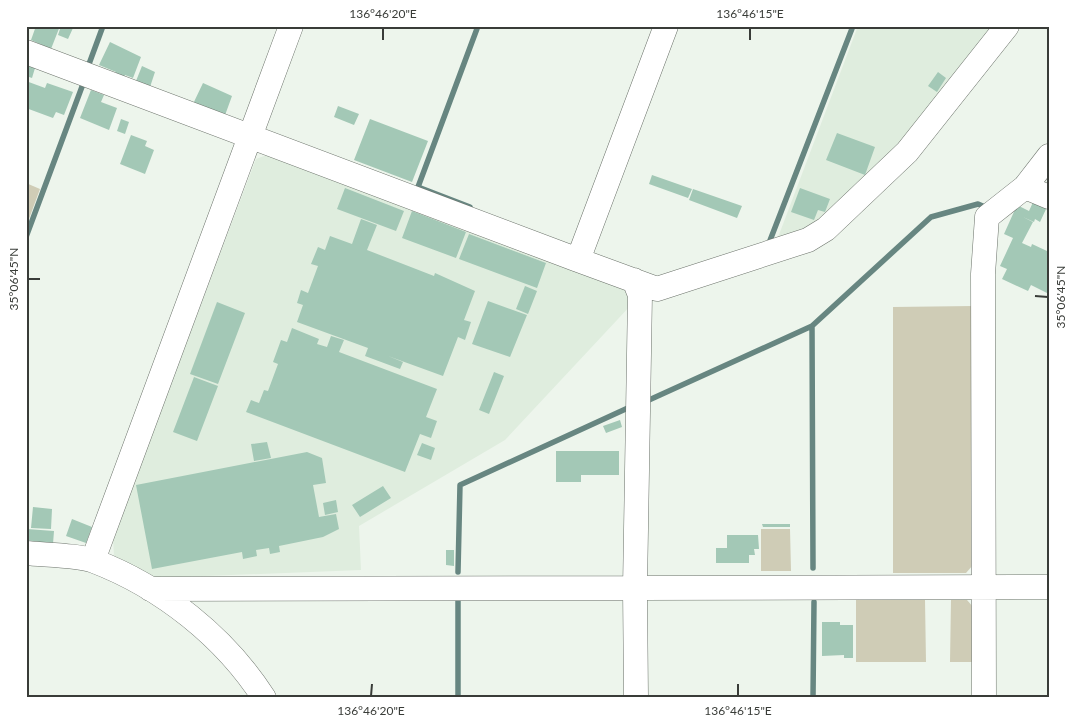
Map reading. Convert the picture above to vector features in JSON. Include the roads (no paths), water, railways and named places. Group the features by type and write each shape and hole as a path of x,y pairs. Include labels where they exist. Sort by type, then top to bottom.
{"street":[{"path":"93,560 291,26"},
{"path":"578,260 666,26"},
{"path":"26,52 250,138 657,289 808,240 820,232 907,152 1007,26"},
{"path":"984,698 983,274 987,217 1025,187 1049,156"},
{"path":"1025,187 1049,197"},
{"path":"634,280 640,295 635,588 636,698"},
{"path":"26,553 93,560 150,589 216,638 246,671 264,698"},
{"path":"150,589 1049,587"}],"waterway":[{"path":"89,64 103,26"},
{"path":"470,207 418,187 478,26"},
{"path":"769,243 853,26"},
{"path":"26,237 83,84"},
{"path":"649,400 812,326 931,217 978,204 985,207"},
{"path":"812,326 813,568"},
{"path":"458,572 460,485 630,407"},
{"path":"458,601 458,698"},
{"path":"813,698 814,602"}]}
